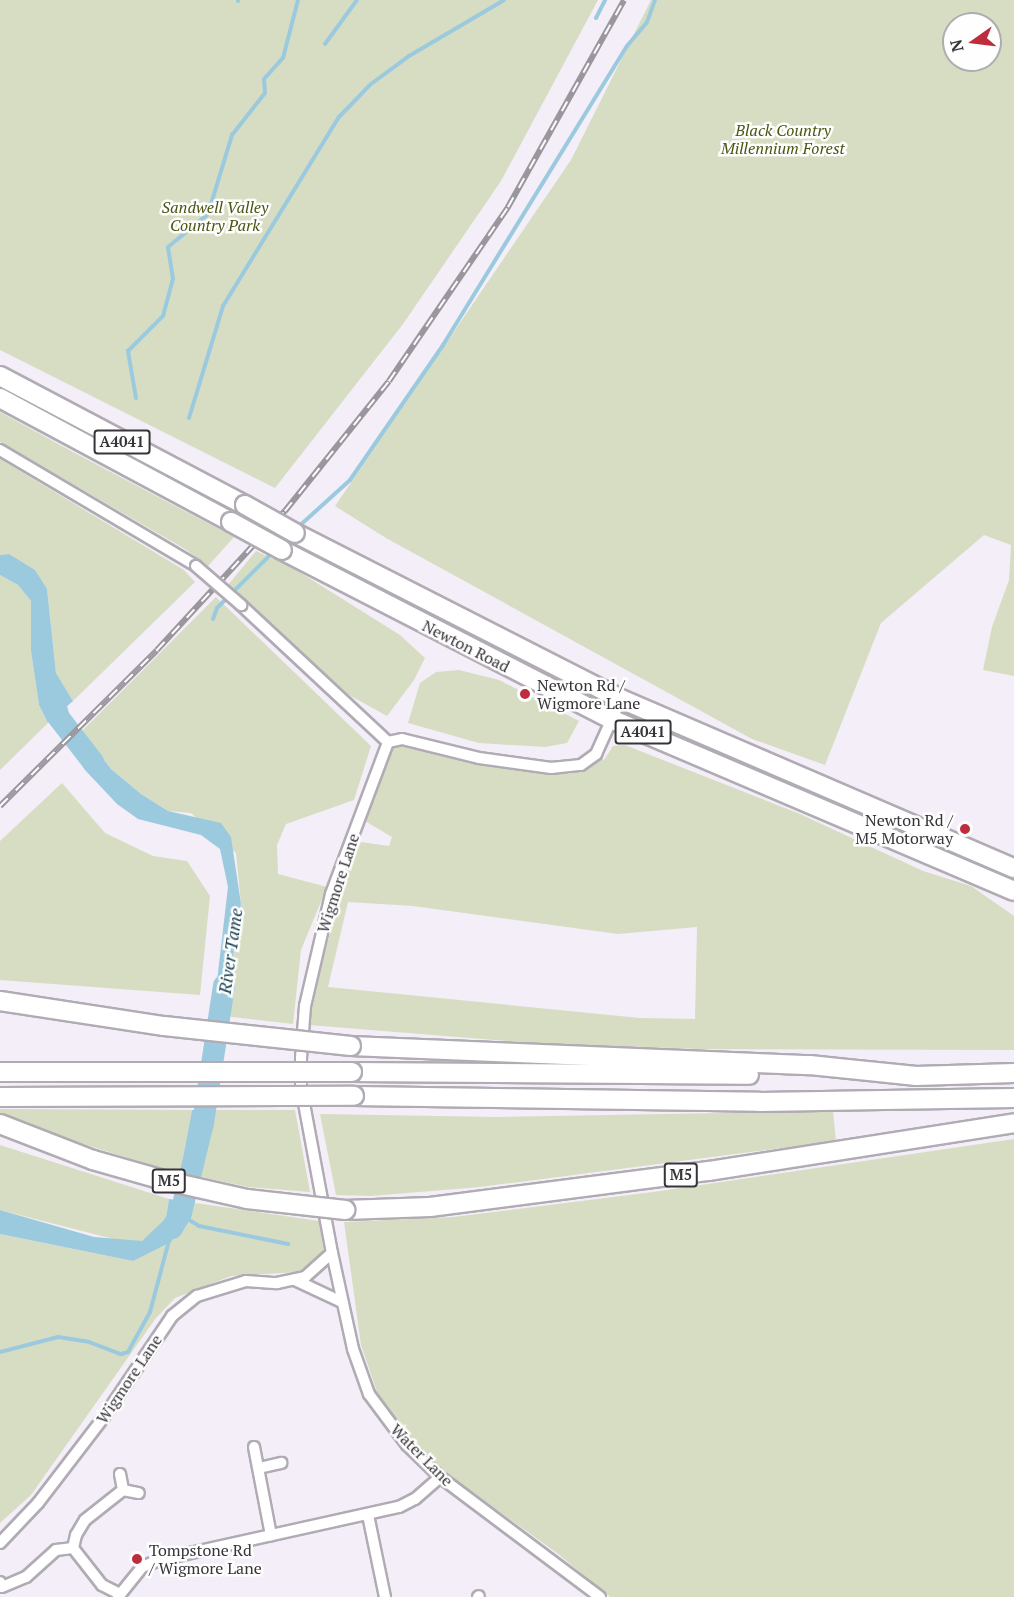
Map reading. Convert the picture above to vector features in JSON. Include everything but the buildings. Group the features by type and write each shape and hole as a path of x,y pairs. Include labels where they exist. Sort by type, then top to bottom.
{"highway":[{"name":"Newton Road","path":"0,376 296,533 621,699 1014,868"},
{"name":"Newton Road","path":"0,398 282,550 611,719 1014,889"},
{"path":"914,825 923,842 1014,889"},
{"path":"0,1001 164,1026 351,1046 810,1065 898,1074"},
{"path":"0,1072 352,1072 584,1077 1014,1072"},
{"path":"0,1097 354,1096 760,1102 1014,1098"},
{"name":"M5","path":"0,1124 93,1160 164,1180 247,1199 345,1210 430,1207 511,1197 709,1171 1014,1123"}],"street":[{"path":"0,450 196,566 388,742 402,739 479,758 551,768 580,765 596,754 621,699"},
{"name":"Wigmore Lane","path":"0,1543 38,1503 104,1417 171,1316 197,1296 236,1284 295,1280 313,1271 332,1253 301,1087 305,1006 331,894 388,742"},
{"name":"Water Lane","path":"332,1253 352,1349 369,1394 407,1445 440,1477 600,1597"},
{"name":"Wigmore Lane","path":"295,1280 342,1302"},
{"path":"254,1447 272,1535"},
{"path":"259,1468 281,1462"},
{"path":"120,1474 123,1490"},
{"path":"73,1548 102,1585 119,1596 142,1567 159,1560 368,1515 415,1499 440,1477"},
{"path":"123,1490 139,1493"},
{"path":"73,1548 80,1526 123,1490"},
{"path":"368,1515 386,1597"},
{"path":"1,1586 26,1577 56,1550 73,1548"}],"green space":[{"name":"Sandwell Valley Country Park","path":"0,0 598,0 501,181 403,324 275,488 0,350"},
{"name":"Black Country Millennium Forest","path":"651,0 1014,0 1014,676 983,670 992,627 1009,580 1011,545 984,535 881,623 825,765 752,739 386,538 335,506 571,160"},
{"path":"0,412 234,537 208,566 185,549 0,442"},
{"path":"0,459 184,570 195,582 73,701 56,673 47,589 9,554 0,555"},
{"path":"256,551 293,568 400,635 425,658 414,680 387,716 349,695 228,585"},
{"path":"0,575 18,585 31,601 31,651 39,705 48,723 0,770"},
{"path":"216,597 371,746 354,800 286,824 277,845 278,874 327,887 301,950 293,1024 224,1016 241,904 236,853 191,813 168,811 141,794 111,769 82,731"},
{"path":"459,670 499,680 579,721 567,743 545,747 479,743 408,723 420,683 436,672"},
{"path":"625,711 883,817 881,826 620,714"},
{"path":"400,744 458,760 568,774 581,771 600,757 604,760 613,746 625,745 800,814 923,871 971,886 1014,916 1014,1050 698,1049 533,1043 309,1025 313,992 350,865 361,842 389,846 392,837 365,821 389,751","holes":["348,902 413,906 618,934 697,927 695,1019 640,1018 328,987"]},
{"path":"62,783 105,833 153,856 187,861 210,896 200,995 0,980 0,841"},
{"path":"0,1109 192,1110 180,1174 77,1142 0,1114"},
{"path":"213,1110 295,1110 310,1192 248,1187 198,1176"},
{"path":"833,1111 836,1141 480,1187 371,1196 336,1195 320,1114 497,1117"},
{"path":"1014,1139 1014,1597 610,1597 557,1553 429,1461 378,1395 361,1345 344,1222 453,1217 653,1192"},
{"path":"0,1145 169,1199 166,1218 143,1241 121,1241 0,1210"},
{"path":"188,1202 319,1221 324,1253 298,1272 231,1276 175,1298 156,1318 31,1495 0,1523 0,1234 133,1261 186,1220"}],"water":[{"path":"9,554 35,570 47,589 56,673 73,701 48,723 39,705 31,651 31,601 18,585 0,575 0,555"},
{"path":"82,731 111,769 141,794 168,811 221,823 231,837 241,904 224,1016 213,1015 228,887 220,849 201,835 138,819 117,804 85,770 68,744"},
{"path":"192,1110 213,1110 198,1176 180,1174"},
{"path":"169,1199 188,1202 186,1220 171,1242 133,1261 0,1234 0,1210 94,1237 142,1241 166,1218"}],"waterway":[{"path":"136,398 128,351 163,316 173,279 168,247 208,214 232,135 265,93 264,79 283,58 298,0"},
{"path":"325,44 357,0"},
{"path":"189,418 223,306 339,117 371,84 409,56 504,0"},
{"path":"596,18 605,0"},
{"path":"296,529 350,480 443,345 627,46 647,22 655,0"},
{"path":"213,619 217,608 274,551"},
{"name":"River Tame","path":"50,685 59,718 93,762"},
{"name":"River Tame","path":"172,1228 181,1213 203,1123 224,986"},
{"path":"183,1216 199,1226 288,1244"},
{"path":"0,1352 58,1337 89,1342 121,1354 128,1352 150,1312 170,1237"}],"railway":[{"path":"0,806 157,650 285,511 389,381 508,207 624,0"}],"place":[{"name":"Newton Rd / Wigmore Lane","path":"525,694"},
{"name":"Newton Rd / M5 Motorway","path":"965,829"},
{"name":"Tompstone Rd / Wigmore Lane","path":"137,1559"}]}
